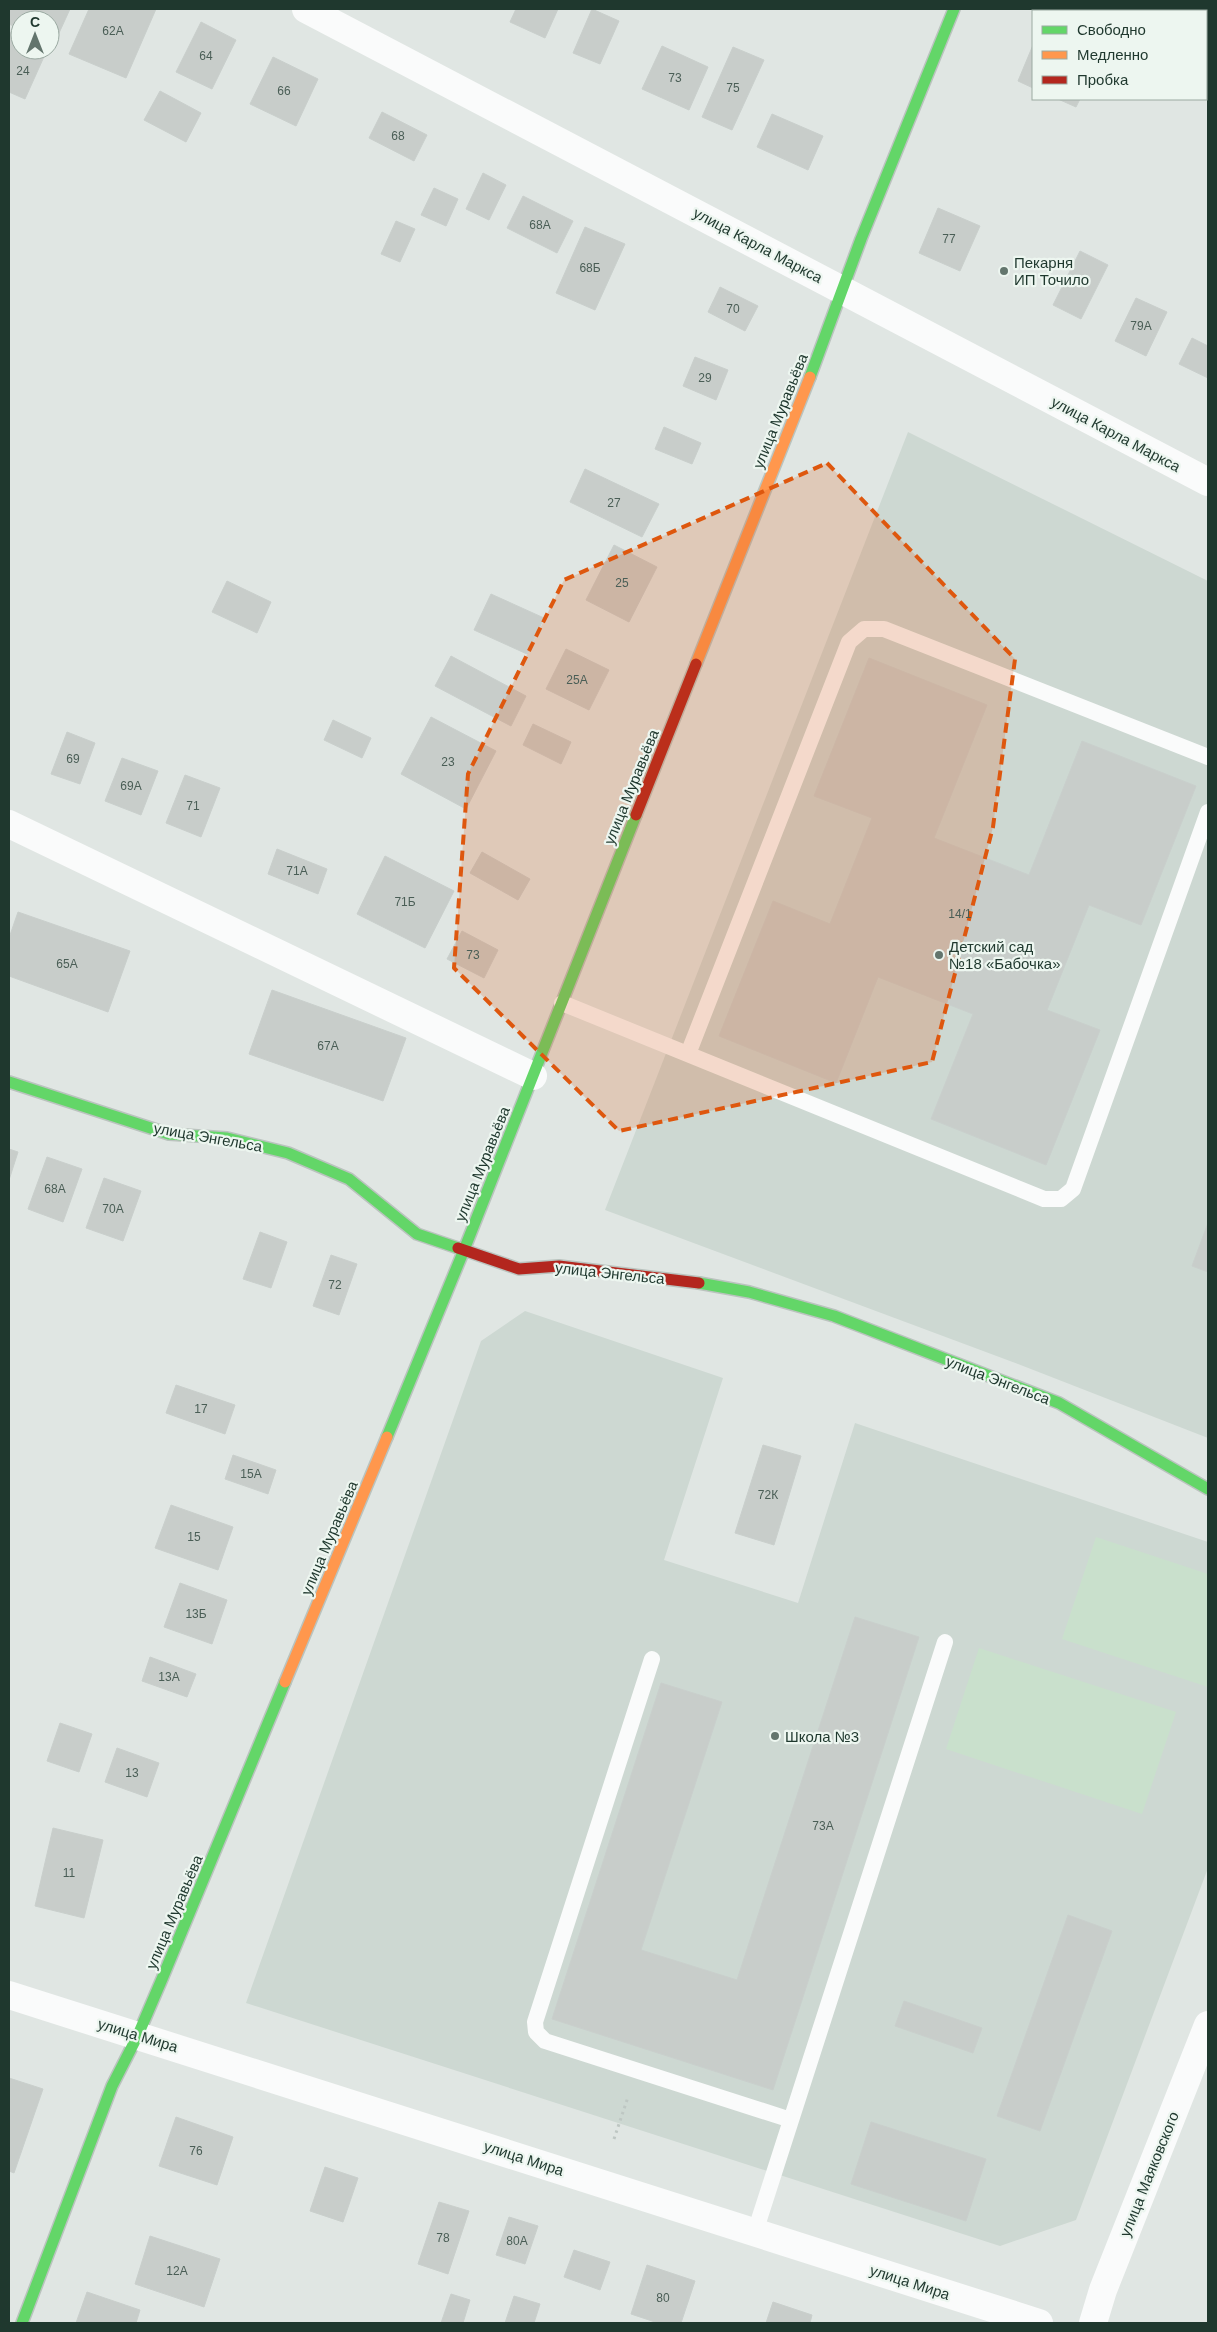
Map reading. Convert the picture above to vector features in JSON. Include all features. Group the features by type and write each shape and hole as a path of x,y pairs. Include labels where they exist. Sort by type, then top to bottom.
{"street":[{"name":"улица Карла Маркса","path":"306,9 1208,482"},
{"name":"улица Муравьёва","path":"22,2323 112,2086 138,2035 464,1250 844,290 860,239 954,9"},
{"path":"9,824 533,1076"},
{"name":"улица Энгельса","path":"9,1082 169,1134 228,1138 288,1153 349,1180 417,1234 519,1269 559,1266 666,1278 749,1292 834,1316 1059,1403 1208,1489"},
{"name":"улица Мира","path":"9,1995 1039,2323"},
{"name":"улица Маяковского","path":"1093,2323 1103,2290 1208,2025"}],"lane":[{"path":"688,1054 849,642 864,629 884,629 1208,757"},
{"path":"562,1003 1044,1200 1061,1199 1073,1189 1208,812"},
{"path":"755,2232 945,1642"},
{"path":"652,1659 535,2022 536,2032 545,2041 791,2120"}],"path":[{"path":"614,2139 637,2070"}],"highlighted area":[{"path":"827,463 1015,659 993,827 932,1062 619,1131 454,968 468,774 564,580"}],"shaded area":[{"name":"Детский сад №18 «Бабочка»","path":"908,432 1208,581 1208,1438 1018,1364 605,1210"},
{"name":"Школа №3","path":"525,1311 723,1378 664,1560 798,1603 855,1423 1208,1542 1208,1868 1076,2220 1000,2246 246,2003 481,1341"}],"green space":[{"path":"1096,1537 1208,1574 1208,1687 1062,1639"},
{"path":"979,1648 1176,1712 1142,1814 946,1749"}],"building":[{"path":"9,9 70,9 60,31 60,10 10,10 9,24"},
{"path":"89,9 156,9 126,78 69,54"},
{"path":"516,9 558,9 545,38 510,22"},
{"path":"592,9 619,21 600,64 573,53"},
{"path":"1146,9 1167,9 1166,10"},
{"path":"201,22 236,40 212,89 176,72"},
{"path":"9,32 10,60 43,60 25,99 9,92"},
{"path":"662,46 708,67 689,110 642,89"},
{"path":"733,47 764,60 732,130 702,117"},
{"path":"1032,47 1032,88 1018,81"},
{"path":"273,57 318,79 296,126 250,104"},
{"path":"160,91 201,113 186,142 144,120"},
{"path":"1060,100 1080,100 1076,107"},
{"path":"382,112 427,135 414,161 369,138"},
{"path":"772,114 823,136 808,170 757,147"},
{"path":"483,173 506,185 489,220 466,209"},
{"path":"434,188 458,199 446,226 421,215"},
{"path":"523,196 573,221 557,253 507,228"},
{"path":"938,208 980,226 960,271 919,253"},
{"path":"396,221 415,229 400,262 381,254"},
{"path":"585,227 625,244 595,310 556,293"},
{"path":"1080,251 1108,265 1081,319 1053,305"},
{"path":"720,287 758,306 745,331 708,312"},
{"path":"1136,298 1167,312 1146,356 1115,341"},
{"path":"1192,338 1208,346 1208,378 1179,364"},
{"path":"695,357 728,370 716,400 683,386"},
{"path":"664,427 701,443 692,464 655,449"},
{"path":"585,469 659,504 642,537 570,502"},
{"path":"614,545 657,567 629,622 586,600"},
{"path":"227,581 271,602 257,633 212,612"},
{"path":"491,594 544,618 527,654 474,630"},
{"path":"566,649 609,670 589,710 546,689"},
{"path":"451,656 526,696 511,726 435,686"},
{"path":"869,658 987,705 934,838 1029,875 1082,741 1196,786 1141,925 1089,905 1047,1010 1100,1030 1046,1165 931,1119 973,1014 878,977 836,1083 719,1036 773,901 830,924 872,818 814,796"},
{"path":"431,717 496,751 466,809 401,774"},
{"path":"333,720 371,738 362,758 324,740"},
{"path":"533,724 571,742 561,764 523,745"},
{"path":"67,732 95,743 80,784 51,774"},
{"path":"122,758 158,771 141,815 105,801"},
{"path":"185,775 220,788 201,837 166,823"},
{"path":"277,849 327,869 318,894 268,874"},
{"path":"482,852 530,879 518,900 470,873"},
{"path":"385,856 454,891 425,948 357,914"},
{"path":"18,912 130,951 108,1012 9,976 9,938"},
{"path":"462,931 498,950 484,978 447,959"},
{"path":"272,990 406,1038 383,1101 249,1054"},
{"path":"9,1149 18,1152 9,1180"},
{"path":"47,1157 82,1169 63,1222 28,1209"},
{"path":"104,1178 141,1191 123,1241 86,1228"},
{"path":"1208,1223 1208,1272 1192,1266"},
{"path":"260,1232 287,1242 271,1288 243,1279"},
{"path":"331,1255 357,1264 339,1315 313,1306"},
{"path":"176,1385 235,1405 225,1434 166,1413"},
{"path":"763,1445 801,1456 774,1545 735,1533"},
{"path":"233,1455 276,1470 268,1494 225,1479"},
{"path":"171,1505 233,1527 218,1570 155,1548"},
{"path":"180,1583 227,1600 212,1644 164,1627"},
{"path":"855,1617 919,1637 773,2090 552,2019 661,1683 722,1702 641,1950 737,1980"},
{"path":"150,1657 196,1674 187,1697 142,1681"},
{"path":"60,1723 92,1734 79,1772 47,1761"},
{"path":"117,1748 159,1763 147,1797 105,1782"},
{"path":"53,1828 103,1840 84,1918 35,1906"},
{"path":"1068,1915 1112,1931 1040,2131 997,2116"},
{"path":"904,2001 982,2028 973,2053 895,2026"},
{"path":"9,2078 43,2089 14,2173 9,2171"},
{"path":"176,2117 233,2137 217,2185 159,2166"},
{"path":"871,2122 986,2159 966,2221 851,2184"},
{"path":"325,2167 358,2178 343,2222 310,2211"},
{"path":"439,2202 469,2211 448,2274 418,2264"},
{"path":"509,2217 538,2226 525,2264 496,2255"},
{"path":"150,2236 220,2259 204,2307 135,2284"},
{"path":"574,2250 610,2262 600,2290 564,2277"},
{"path":"647,2265 695,2281 681,2323 658,2323 631,2314"},
{"path":"87,2292 140,2310 136,2323 76,2323"},
{"path":"451,2294 470,2300 463,2323 441,2323"},
{"path":"514,2296 540,2304 534,2323 505,2323"},
{"path":"773,2302 812,2315 810,2323 766,2323"}],"traffic: fast":[{"path":"810,377 861,239 954,9"},
{"path":"387,1437 464,1250 636,815"},
{"path":"9,1082 169,1134 227,1138 288,1153 349,1179 417,1234 458,1248"},
{"path":"699,1283 749,1292 834,1316 1059,1403 1208,1489"},
{"path":"22,2323 112,2086 138,2035 162,1979 285,1682"}],"traffic: slow":[{"path":"696,664 810,377"},
{"path":"285,1682 387,1437"}],"traffic: jam":[{"path":"636,815 696,664"},
{"path":"458,1248 519,1269 559,1266 699,1283"}],"place":[{"name":"Пекарня ИП Точило","path":"1004,271"},
{"name":"Детский сад №18 «Бабочка»","path":"939,955"},
{"name":"Школа №3","path":"775,1736"}]}
